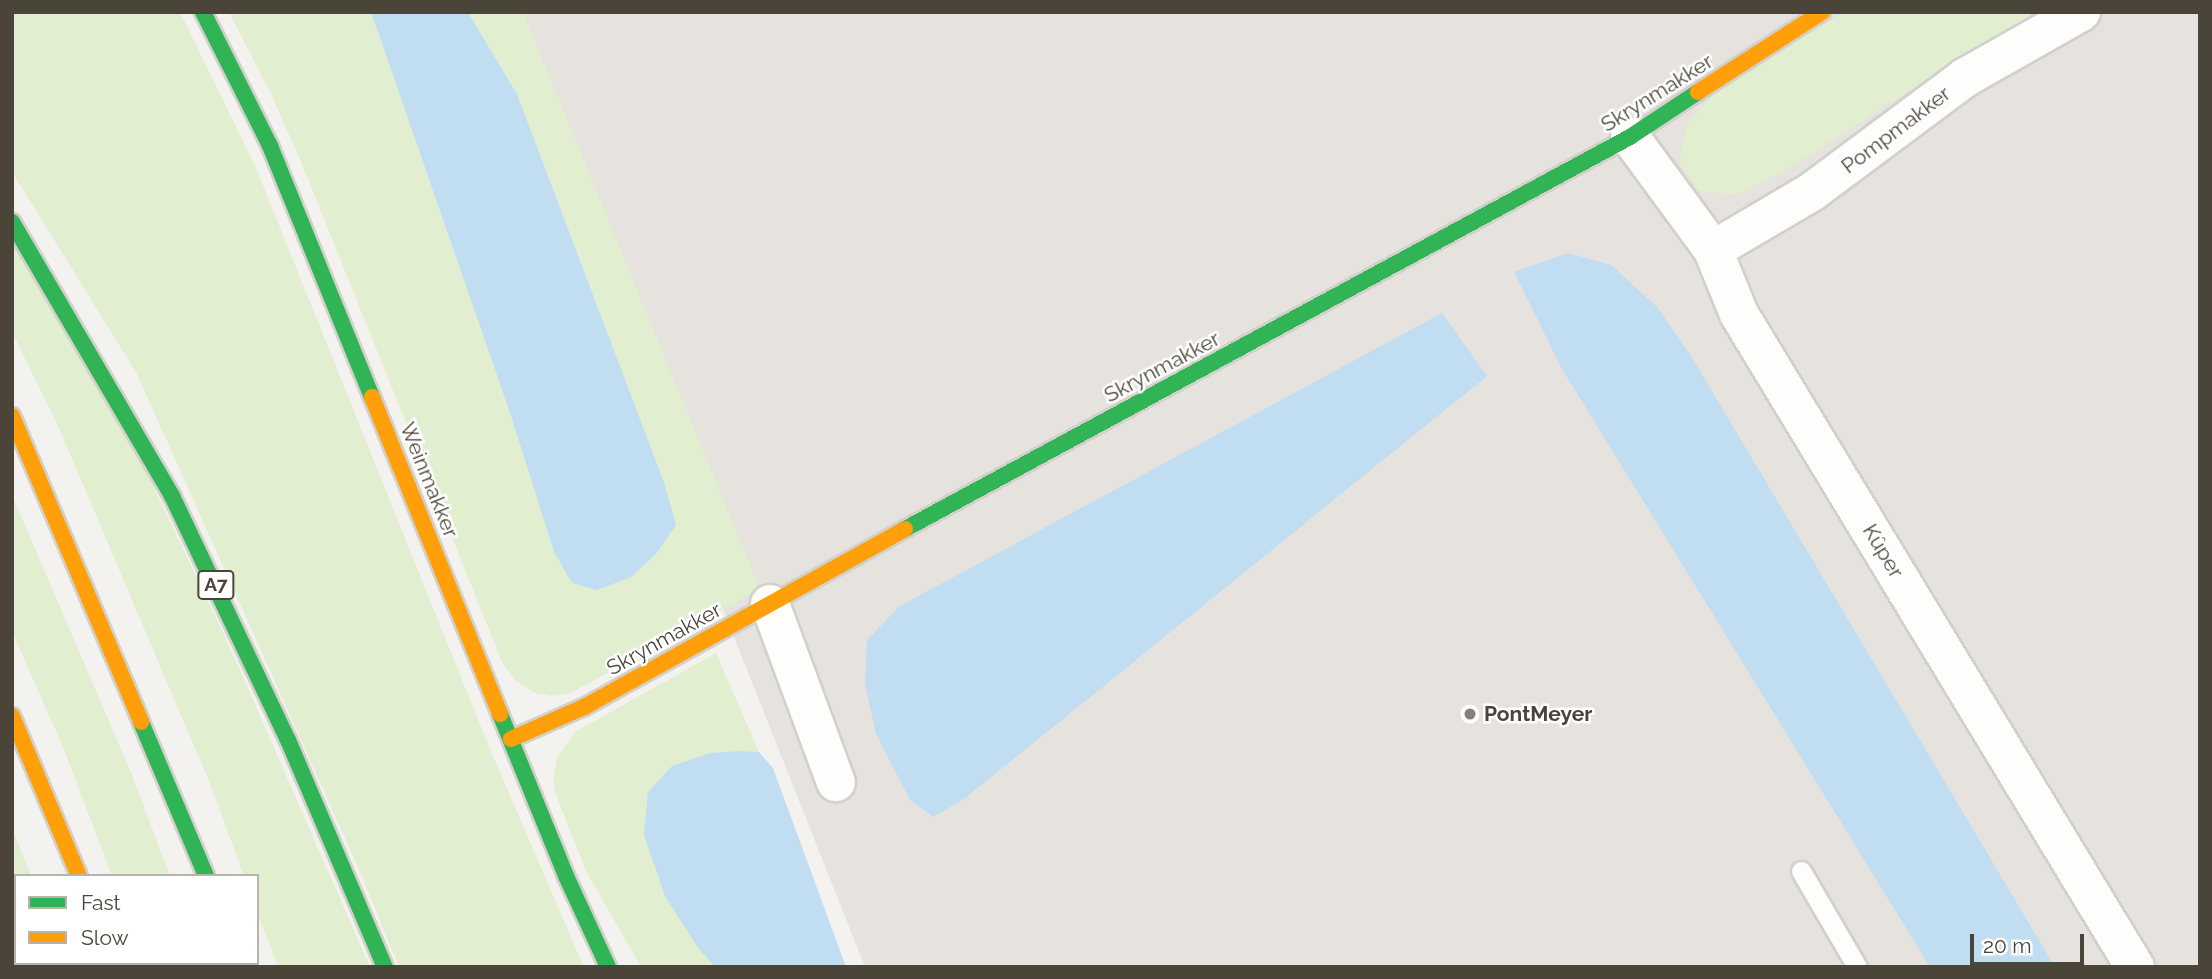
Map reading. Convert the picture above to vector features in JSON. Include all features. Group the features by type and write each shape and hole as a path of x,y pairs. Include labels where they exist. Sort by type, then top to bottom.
{"main road":[{"name":"Weinmakker","path":"203,12 270,146 566,876 608,967"},
{"name":"Skrynmakker","path":"511,739 584,707 1630,137 1822,12"},
{"name":"A7","path":"12,222 74,323 172,496 288,740 385,967"},
{"path":"12,416 205,874"},
{"path":"12,716 78,874"}],"street":[{"name":"Pompmakker","path":"1713,250 1812,191 1966,77 2081,12"},
{"name":"Kûper","path":"1630,137 1713,250 1746,326 2135,967"},
{"path":"770,604 836,782"}],"lane":[{"path":"1801,872 1857,967"}],"shaded area":[{"path":"523,12 2200,12 2200,967 865,967 624,360 535,42"}],"green space":[{"path":"12,12 180,12 256,168 492,754 584,967 399,967 358,867 136,372 12,172"},
{"path":"229,12 371,12 510,413 554,552 676,525 665,485 517,94 468,12 523,12 760,589 571,693 552,696 535,693 516,681 502,662 302,164 272,96"},
{"path":"1844,12 2038,12 1973,50 1786,170 1736,195 1700,191 1679,163 1687,125 1721,85"},
{"path":"12,237 111,397 227,641 370,967 278,967 259,917 259,874 243,874 209,781 58,426 12,332"},
{"path":"12,495 132,775 169,874 111,874 65,752 12,631"},
{"path":"716,653 759,752 742,751 698,948 715,967 641,967 587,873 556,795 553,781 557,757 575,732"},
{"path":"12,827 30,874 14,874 14,965 67,967 13,967"}],"water":[{"path":"371,12 468,12 517,94 665,485 676,525 656,554 631,577 597,590 572,583 554,552 510,413"},
{"path":"1568,253 1611,265 1657,307 1691,356 2055,967 1930,967 1562,369 1514,272"},
{"path":"1442,313 1487,376 964,799 933,817 910,800 876,734 865,684 867,640 900,606"},
{"path":"759,752 773,768 846,967 715,967 698,948 665,896 644,835 648,792 672,766 710,753"}],"traffic: fast":[{"path":"203,12 270,146 372,397"},
{"path":"905,529 1630,137 1698,92"},
{"path":"12,222 172,496 288,740 385,967"},
{"path":"500,714 566,876 608,967"},
{"path":"141,722 205,874"}],"traffic: slow":[{"path":"1698,92 1822,12"},
{"path":"372,397 500,714"},
{"path":"12,416 141,722"},
{"path":"511,739 584,707 905,529"},
{"path":"12,716 78,874"}],"place":[{"name":"PontMeyer","path":"1470,714"}]}
